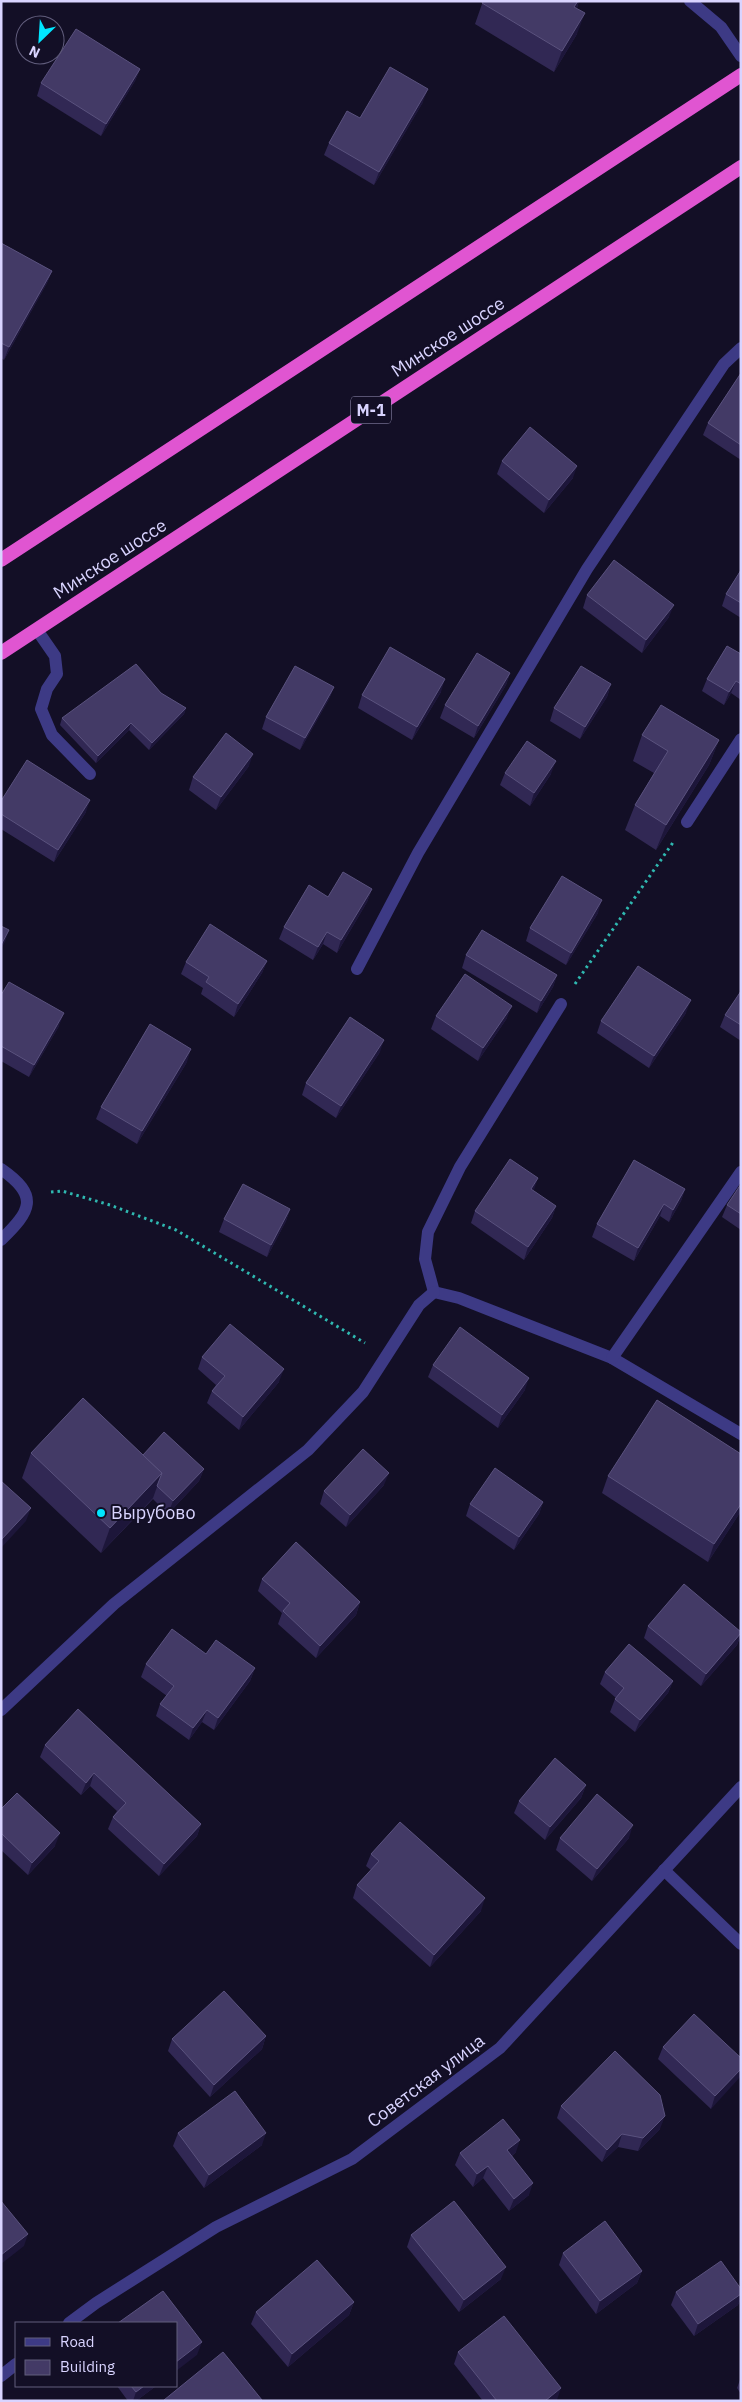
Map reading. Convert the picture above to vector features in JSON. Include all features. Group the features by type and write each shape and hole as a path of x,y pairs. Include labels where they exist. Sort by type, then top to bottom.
{"highway":[{"path":"1,560 741,75"},
{"name":"Минское шоссе","path":"1,654 741,167"}],"street":[{"path":"690,1 721,26 741,56"},
{"path":"357,969 418,853 587,570 724,364 741,348"},
{"path":"37,630 56,656 57,674 47,690 41,710 52,735 90,774"},
{"path":"688,822 741,739"},
{"path":"434,1292 425,1259 428,1232 460,1168 561,1004"},
{"path":"1,1169 20,1184 28,1196 28,1208 20,1222 1,1240"},
{"path":"612,1358 741,1172"},
{"path":"1,1710 114,1604 308,1450 362,1392 419,1305 434,1292"},
{"path":"434,1292 459,1298 612,1358 741,1434"},
{"name":"Советская улица","path":"71,2322 96,2303 216,2226 352,2160 500,2048 741,1787"},
{"path":"664,1870 741,1944"},
{"path":"1,2376 15,2365"}],"path":[{"path":"561,1004 688,822"},
{"path":"28,1196 62,1191 110,1205 176,1230 386,1356"}],"building":[{"path":"483,1 578,1 574,7 585,13 562,51 482,3"},
{"path":"76,29 140,69 106,124 41,83 53,65 65,65 65,46"},
{"path":"390,67 428,89 379,172 329,143 347,111 360,118"},
{"path":"1,243 52,271 9,347 1,343"},
{"path":"741,373 741,445 708,423"},
{"path":"530,427 577,466 549,500 502,461"},
{"path":"614,560 674,605 646,640 587,595"},
{"path":"741,570 741,603 726,594"},
{"path":"727,646 741,654 741,684 736,681 729,692 707,679"},
{"path":"390,647 445,679 417,727 362,695"},
{"path":"477,653 510,673 478,726 445,705"},
{"path":"136,664 161,693 186,708 152,743 131,723 98,756 62,718"},
{"path":"295,666 334,687 305,738 266,717"},
{"path":"581,666 611,684 585,727 554,708"},
{"path":"661,705 719,740 666,825 635,805 668,751 642,735"},
{"path":"226,733 253,754 221,797 193,777"},
{"path":"527,741 556,761 534,793 505,773"},
{"path":"27,760 90,800 58,850 1,814 1,801"},
{"path":"343,872 372,889 341,940 327,932 318,947 284,927 309,885 328,897"},
{"path":"562,876 602,900 571,953 530,928"},
{"path":"210,924 267,961 238,1004 206,982 209,977 186,962"},
{"path":"1,926 9,930 1,945"},
{"path":"482,930 557,975 541,1001 466,955"},
{"path":"638,966 691,1000 654,1056 601,1021"},
{"path":"465,974 512,1006 483,1048 436,1016"},
{"path":"9,982 64,1013 34,1065 1,1046 1,995"},
{"path":"741,991 741,1025 725,1015"},
{"path":"350,1017 384,1040 341,1106 306,1083"},
{"path":"150,1024 191,1049 142,1131 101,1107"},
{"path":"510,1159 538,1178 531,1189 556,1206 528,1247 475,1211"},
{"path":"634,1160 685,1189 673,1210 664,1204 638,1248 597,1224"},
{"path":"243,1184 290,1209 271,1245 224,1219"},
{"path":"741,1184 741,1214 727,1205"},
{"path":"230,1324 284,1369 243,1417 212,1391 225,1376 202,1357"},
{"path":"460,1327 529,1378 502,1415 433,1365"},
{"path":"83,1398 162,1473 110,1528 31,1453"},
{"path":"657,1400 741,1454 741,1504 714,1544 608,1476"},
{"path":"164,1432 204,1469 173,1501 157,1486 162,1473 143,1455"},
{"path":"363,1449 389,1473 350,1515 324,1491"},
{"path":"495,1468 543,1502 519,1537 470,1504"},
{"path":"1,1481 31,1508 1,1540"},
{"path":"296,1542 360,1602 320,1646 283,1611 290,1603 262,1579"},
{"path":"684,1584 741,1632 706,1674 648,1626"},
{"path":"172,1629 206,1654 216,1640 255,1668 218,1718 207,1710 193,1728 160,1704 174,1686 146,1664"},
{"path":"629,1644 673,1681 640,1720 615,1699 624,1688 605,1672"},
{"path":"78,1709 201,1824 164,1864 113,1817 126,1803 94,1773 86,1783 45,1745"},
{"path":"555,1758 586,1785 550,1827 519,1801"},
{"path":"17,1793 60,1833 32,1863 1,1833 1,1809"},
{"path":"597,1794 633,1825 597,1869 560,1838"},
{"path":"400,1822 485,1898 434,1955 357,1885 379,1861 371,1854"},
{"path":"224,1991 266,2036 214,2085 172,2039"},
{"path":"694,2014 741,2058 741,2069 715,2096 663,2047"},
{"path":"615,2051 660,2095 665,2116 643,2138 622,2134 607,2150 561,2106"},
{"path":"235,2091 266,2133 209,2175 178,2133"},
{"path":"503,2119 520,2140 507,2150 533,2183 514,2199 488,2166 477,2174 460,2153"},
{"path":"1,2201 28,2234 1,2255"},
{"path":"454,2201 506,2267 464,2300 411,2235"},
{"path":"605,2221 642,2271 600,2301 563,2253"},
{"path":"317,2260 354,2302 292,2354 256,2312"},
{"path":"721,2261 741,2289 741,2294 698,2324 676,2292"},
{"path":"163,2291 202,2342 178,2360 178,2322 119,2322"},
{"path":"504,2316 561,2388 545,2401 497,2401 458,2352"},
{"path":"223,2352 262,2400 164,2400"},
{"path":"132,2387 143,2387 136,2392"}],"place":[{"name":"Вырубово","path":"101,1513"}]}
